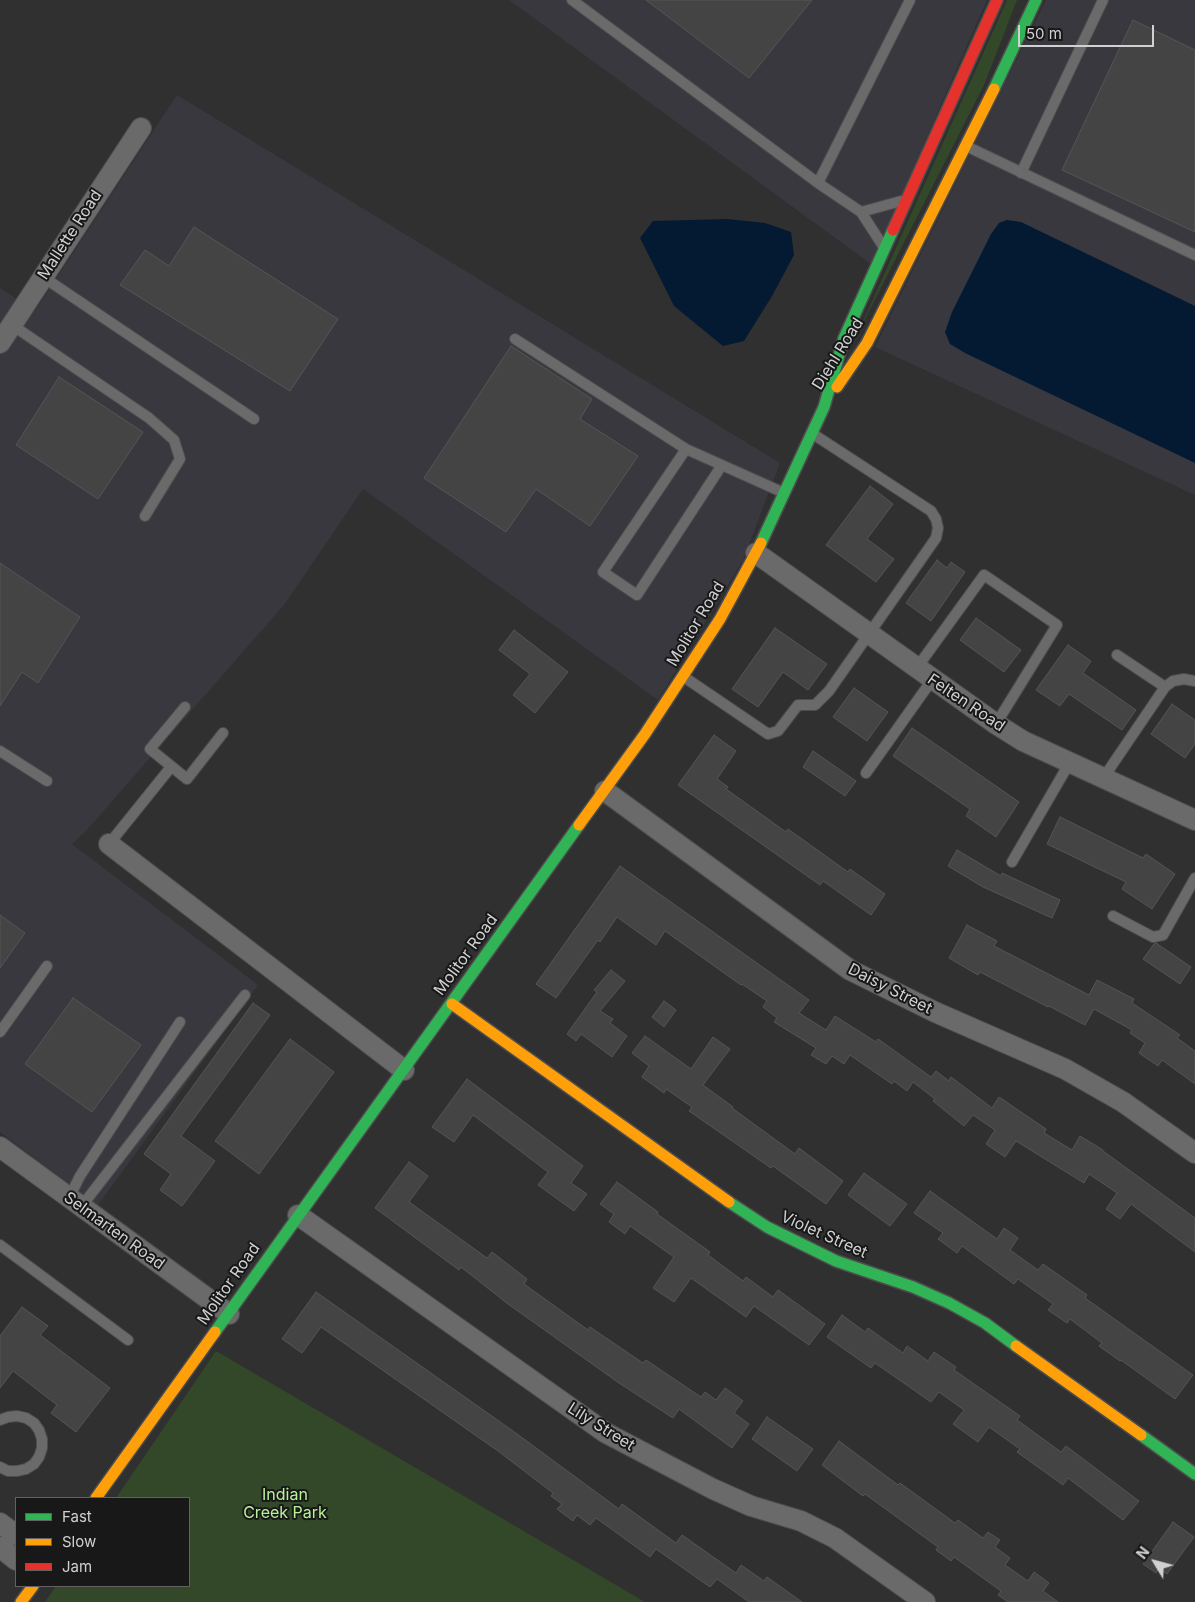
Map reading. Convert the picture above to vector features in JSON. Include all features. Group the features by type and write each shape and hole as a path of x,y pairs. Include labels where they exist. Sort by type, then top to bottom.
{"street":[{"name":"Diehl Road","path":"824,407 844,338 997,0"},
{"name":"Diehl Road","path":"824,407 867,343 1036,0"},
{"name":"Mallette Road","path":"0,343 141,128"},
{"name":"Molitor Road","path":"97,1497 605,791 684,677 720,619 756,554 824,407"},
{"name":"Felten Road","path":"756,554 868,635 1023,741 1195,820"},
{"name":"Daisy Street","path":"605,791 850,970 935,1012 1065,1069 1123,1102 1195,1153"},
{"path":"109,844 404,1070"},
{"name":"Violet Street","path":"452,1004 760,1223 802,1246 836,1261 913,1287 949,1303 985,1323 1195,1474"},
{"name":"Selmarten Road","path":"0,1147 228,1314"},
{"name":"Lily Street","path":"298,1215 606,1433 713,1489 751,1506 801,1521 835,1538 925,1602"},
{"path":"0,1523 15,1534"},
{"path":"0,1547 15,1559"},
{"path":"21,1602 32,1587"}],"lane":[{"path":"572,0 818,183 861,212 885,249"},
{"path":"818,183 910,0"},
{"path":"1022,173 1103,0"},
{"path":"965,146 1195,255"},
{"path":"861,212 907,199"},
{"path":"43,277 254,419"},
{"path":"12,325 149,418 174,440 180,459 145,516"},
{"path":"515,339 686,449 785,493"},
{"path":"684,677 768,734 778,731 798,705 815,705 829,691 936,538 938,528 936,519 931,511 812,433"},
{"path":"686,449 603,572 637,595 722,465"},
{"path":"866,773 984,575 1057,626 996,724"},
{"path":"1117,655 1165,687"},
{"path":"1104,777 1165,687 1173,681 1184,679 1195,681"},
{"path":"185,707 150,749 187,779 223,733"},
{"path":"0,751 47,781"},
{"path":"1012,862 1070,762"},
{"path":"109,844 171,766"},
{"path":"1113,916 1153,937 1163,935 1195,878"},
{"path":"0,1032 47,966"},
{"path":"75,1203 245,995"},
{"path":"75,1203 80,1176 180,1022"},
{"path":"0,1245 128,1340"},
{"path":"0,1420 17,1416 26,1418 34,1423 42,1439 42,1448 34,1464 26,1469 17,1471 8,1471 0,1467"}],"shaded area":[{"path":"509,0 987,0 871,264"},
{"path":"1046,0 1195,0 1195,495 875,347"},
{"path":"177,95 780,463 743,560 658,700 363,489 284,605 86,831 72,844 258,985 98,1205 0,1132 0,288 35,311"}],"green space":[{"path":"1007,0 1017,0 984,85 856,337"},
{"name":"Indian Creek Park","path":"216,1351 645,1602 45,1602 55,1587 190,1587 190,1497 117,1497"}],"water":[{"path":"727,219 765,223 791,232 794,255 772,296 744,341 723,346 674,306 640,238 653,221"},
{"path":"1007,220 1021,222 1195,306 1195,463 965,353 950,344 945,332 952,312 991,234 999,223"}],"building":[{"path":"646,0 812,0 749,78"},
{"path":"1133,20 1195,50 1195,232 1062,170"},
{"path":"194,227 338,319 290,391 120,285 145,250 169,266"},
{"path":"511,346 592,399 580,419 638,456 590,526 536,489 506,532 424,478"},
{"path":"59,377 143,432 98,499 16,445"},
{"path":"870,486 893,504 867,539 894,559 876,582 826,545"},
{"path":"937,560 947,568 951,562 965,572 931,621 906,603"},
{"path":"0,563 80,617 38,683 22,672 0,706"},
{"path":"976,618 1021,650 1004,672 960,640"},
{"path":"775,628 827,664 808,690 783,672 758,707 732,689"},
{"path":"514,630 568,672 535,713 513,695 530,674 499,650"},
{"path":"1068,645 1091,661 1083,673 1136,710 1122,730 1069,694 1060,706 1036,690"},
{"path":"854,688 888,712 867,741 833,717"},
{"path":"1172,704 1195,720 1195,744 1185,758 1151,734"},
{"path":"912,728 1019,802 996,837 966,816 970,809 893,756"},
{"path":"714,735 736,751 717,779 728,787 726,789 786,832 788,829 848,872 850,869 885,894 871,915 823,881 820,885 678,785"},
{"path":"813,751 856,781 845,796 803,767"},
{"path":"1060,817 1143,858 1146,854 1175,874 1152,909 1122,889 1126,882 1047,844"},
{"path":"957,850 1001,876 1002,873 1060,900 1052,918 983,887 948,866"},
{"path":"620,866 809,1000 799,1013 826,1030 835,1016 876,1042 878,1039 931,1077 936,1071 949,1081 951,1077 992,1108 999,1097 1046,1129 1044,1133 1072,1150 1080,1136 1103,1150 1195,1218 1195,1252 1131,1204 1120,1219 1106,1209 1117,1193 1089,1174 1084,1183 1016,1141 1005,1157 986,1144 995,1130 973,1115 964,1126 913,1082 907,1091 894,1081 892,1084 850,1055 844,1064 832,1056 826,1064 811,1055 816,1048 774,1022 777,1018 763,1007 767,1001 741,985 665,931 656,945 617,917 556,998 536,984"},
{"path":"0,915 25,933 0,968"},
{"path":"967,925 997,941 994,946 1089,995 1097,980 1134,999 1132,1003 1180,1035 1177,1038 1195,1051 1195,1084 1162,1060 1158,1066 1139,1053 1145,1043 1130,1033 1132,1030 1094,1009 1085,1025 980,972 978,975 949,958"},
{"path":"1156,943 1191,967 1180,984 1143,959"},
{"path":"611,970 625,981 600,1011 613,1019 610,1023 627,1036 612,1057 581,1034 576,1041 567,1034 597,992 594,990"},
{"path":"73,998 141,1045 92,1112 25,1064"},
{"path":"664,1001 676,1010 664,1027 652,1017"},
{"path":"253,1003 270,1015 181,1136 215,1161 182,1206 160,1190 171,1174 144,1154"},
{"path":"645,1036 691,1069 713,1037 730,1049 703,1085 795,1154 799,1148 843,1181 826,1204 773,1166 771,1168 689,1111 692,1107 666,1089 664,1093 642,1077 649,1066 632,1053"},
{"path":"290,1039 334,1072 259,1174 215,1141"},
{"path":"467,1079 583,1166 571,1183 587,1194 574,1211 538,1185 548,1172 473,1115 454,1142 432,1127"},
{"path":"409,1162 428,1176 409,1202 487,1258 492,1252 527,1279 524,1284 588,1330 590,1327 643,1363 646,1360 701,1397 705,1392 716,1400 725,1388 743,1401 734,1413 749,1424 732,1448 679,1409 673,1418 619,1383 508,1304 461,1267 459,1270 375,1208"},
{"path":"864,1173 907,1204 890,1226 848,1195"},
{"path":"617,1182 658,1212 657,1214 710,1252 708,1255 743,1281 746,1277 773,1297 778,1290 825,1324 809,1345 754,1306 746,1317 691,1278 674,1302 653,1288 674,1257 630,1226 625,1234 609,1222 614,1214 600,1204"},
{"path":"930,1191 997,1239 1004,1228 1018,1238 1010,1250 1038,1270 1043,1264 1087,1295 1085,1298 1193,1375 1175,1399 1099,1346 1102,1343 1070,1319 1067,1323 1048,1310 1053,1304 1018,1279 1014,1284 962,1246 957,1253 938,1239 943,1233 914,1213"},
{"path":"316,1292 513,1431 619,1509 622,1504 676,1543 682,1535 736,1573 741,1565 764,1581 767,1577 802,1602 749,1602 717,1579 710,1587 656,1549 650,1557 596,1518 590,1525 577,1515 573,1521 557,1509 562,1504 551,1496 553,1493 498,1451 321,1327 302,1353 282,1339"},
{"path":"22,1307 48,1326 40,1335 110,1388 76,1432 51,1413 57,1405 13,1371 0,1388 0,1336"},
{"path":"842,1315 865,1332 868,1328 903,1353 907,1346 928,1361 934,1352 956,1367 954,1370 1020,1416 1017,1420 1061,1452 1066,1446 1139,1501 1123,1520 1068,1478 1063,1485 1017,1452 1020,1449 989,1427 978,1442 953,1424 964,1410 939,1392 931,1402 875,1363 871,1368 827,1337"},
{"path":"767,1417 813,1449 797,1471 752,1439"},
{"path":"839,1441 898,1485 900,1483 955,1523 958,1520 983,1538 988,1532 1000,1540 995,1547 1010,1558 1005,1565 1028,1581 1034,1572 1049,1583 1043,1591 1058,1602 1008,1602 998,1595 1001,1591 954,1557 951,1561 936,1550 938,1547 865,1494 863,1496 822,1465"},
{"path":"1173,1522 1194,1537 1167,1574 1159,1568 1156,1573 1143,1564"}],"traffic: fast":[{"path":"994,89 1036,0"},
{"path":"761,543 824,407 844,338 893,230"},
{"path":"215,1332 579,825"},
{"path":"729,1202 767,1227 836,1261 913,1287 949,1303 985,1323 1016,1346"},
{"path":"1141,1435 1195,1474"}],"traffic: slow":[{"path":"837,387 867,343 994,89"},
{"path":"579,825 645,734 720,619 761,543"},
{"path":"452,1004 729,1202"},
{"path":"97,1497 215,1332"},
{"path":"1016,1346 1141,1435"},
{"path":"21,1602 32,1587"}],"traffic: jam":[{"path":"893,230 997,0"}]}
